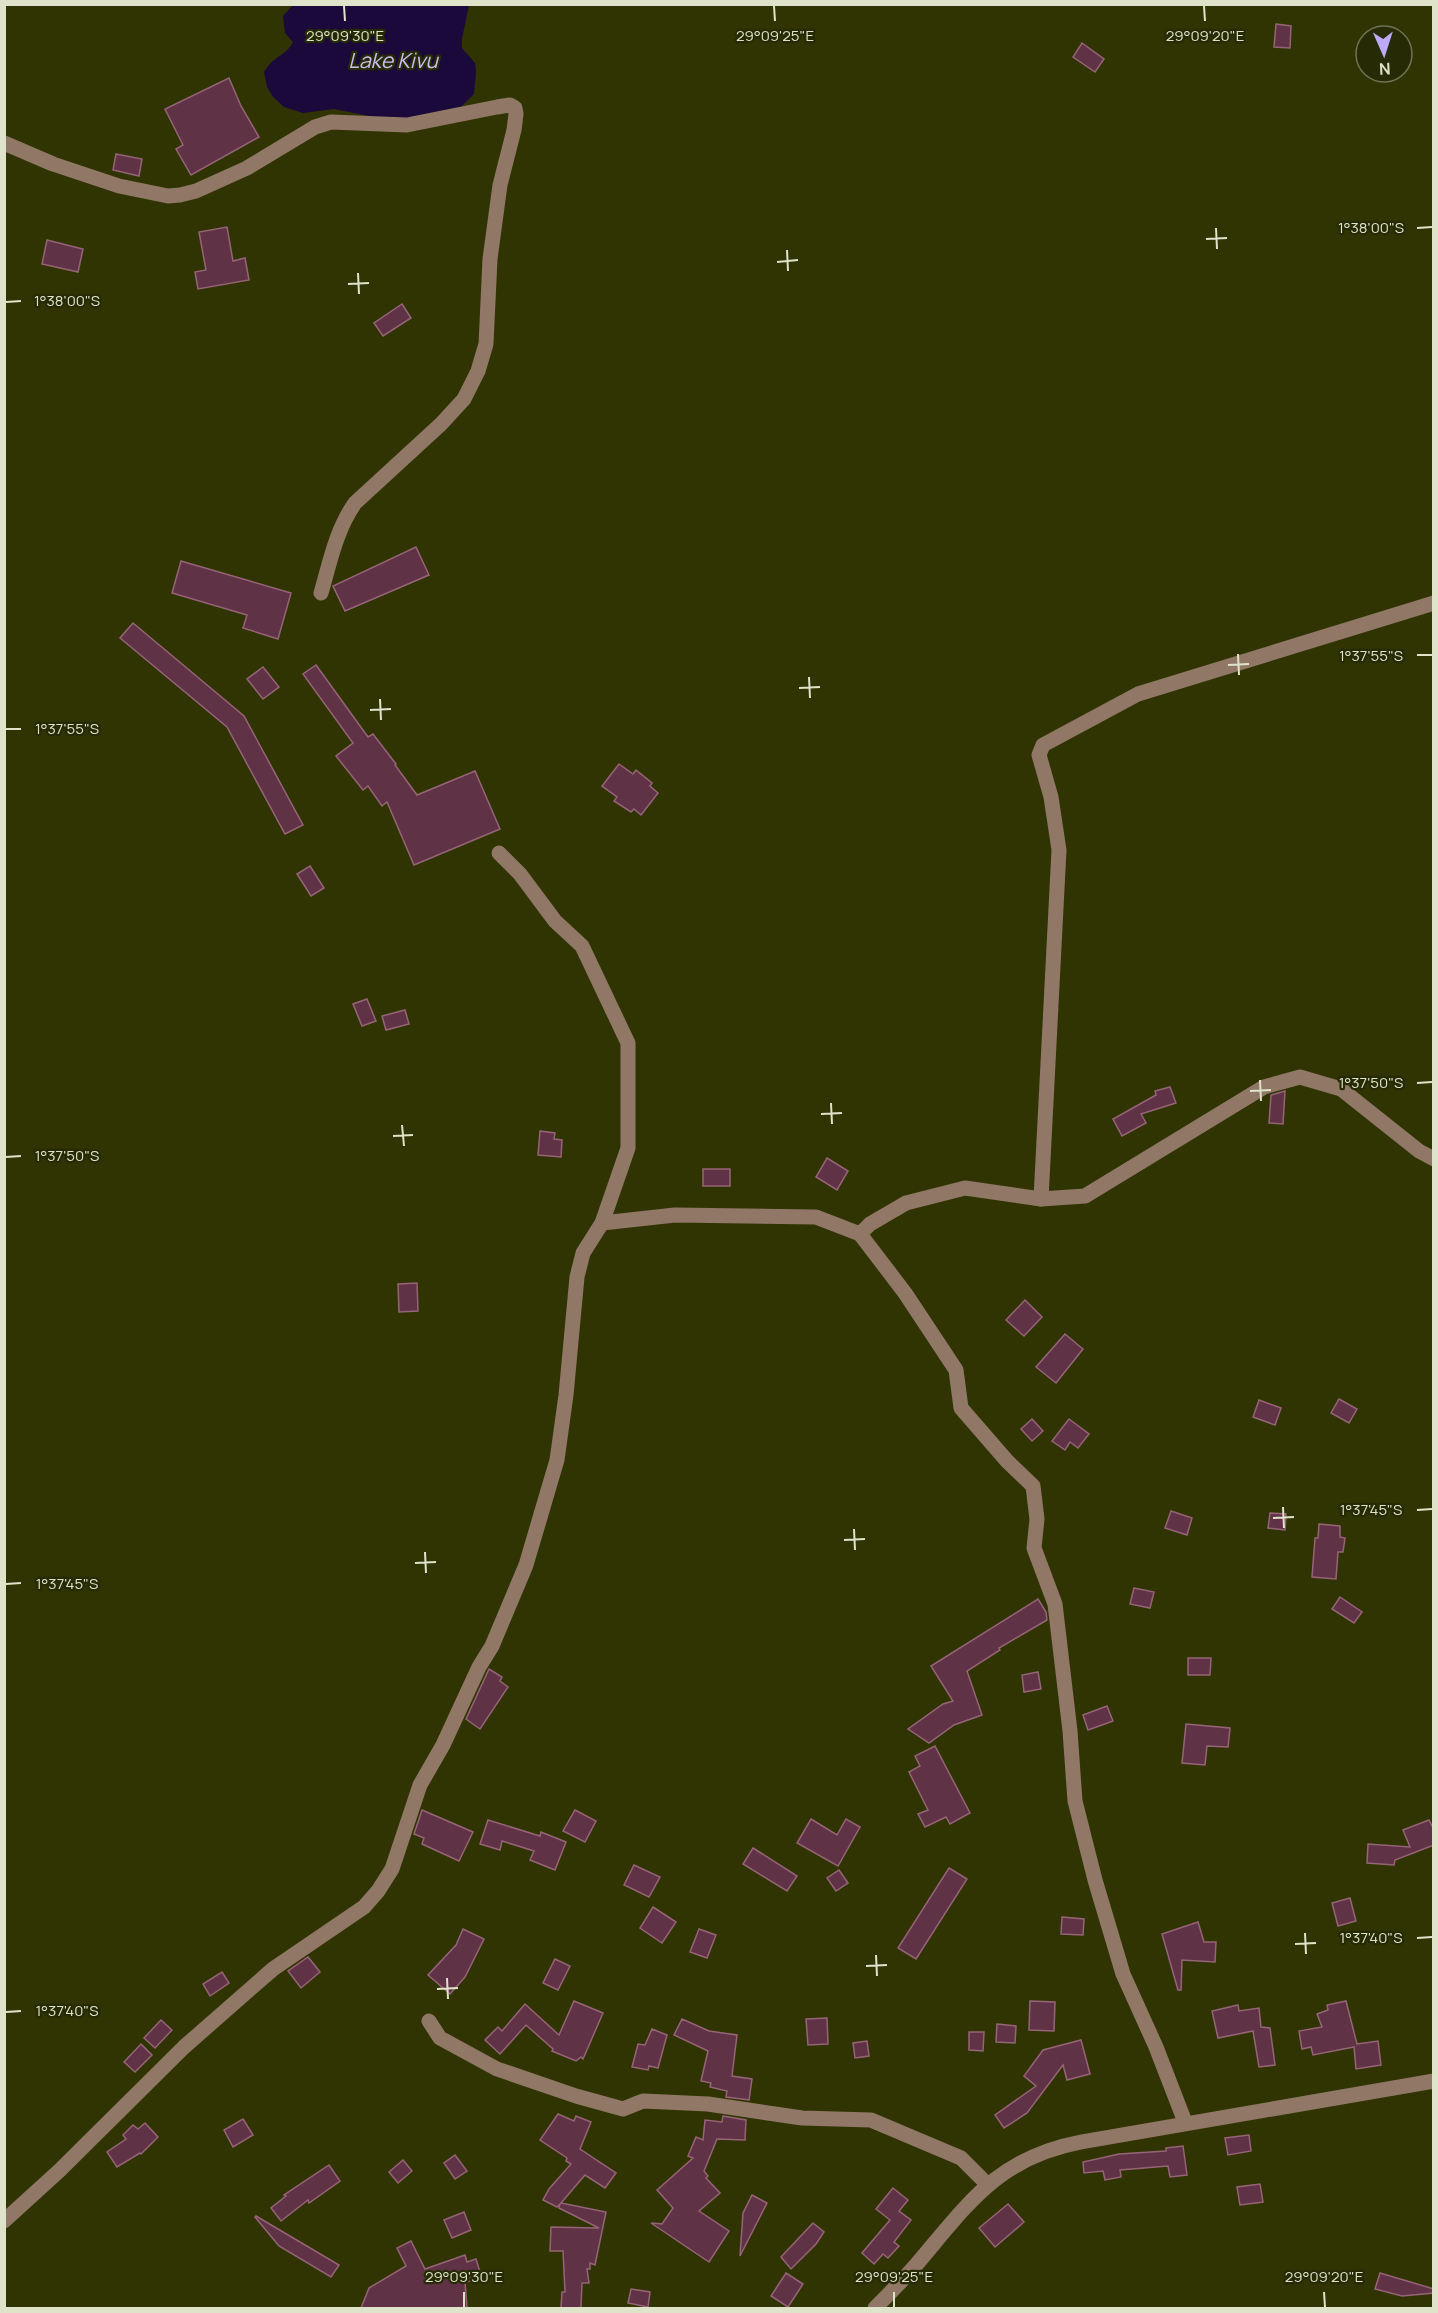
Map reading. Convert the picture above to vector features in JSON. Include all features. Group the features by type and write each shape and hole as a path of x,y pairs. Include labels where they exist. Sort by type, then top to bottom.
{"street":[{"path":"4,143 53,164 118,186 168,196 196,191 247,168 315,127 331,122 407,125 510,105 515,108 514,130 500,185 490,259 486,344 478,371 464,399 441,424 355,503 337,537 321,593"},
{"path":"1041,1199 1059,850 1052,797 1039,755 1043,745 1138,694 1434,603"},
{"path":"4,2221 60,2170 184,2047 273,1969 364,1907 378,1891 392,1869 420,1785 443,1745 479,1667 492,1646 526,1565 557,1460 566,1395 577,1277 583,1253 602,1223 628,1148 628,1043 582,946 555,921 520,874 499,852"},
{"path":"860,1234 870,1224 906,1203 965,1188 1041,1199 1085,1196 1264,1087 1300,1077 1341,1089 1419,1151 1434,1159"},
{"path":"602,1223 675,1215 816,1216 860,1234 905,1293 956,1370 960,1408 1007,1461 1033,1486 1037,1519 1034,1548 1055,1604 1070,1731 1075,1801 1095,1880 1123,1974 1156,2047 1185,2122"},
{"path":"429,2021 440,2038 497,2069 576,2096 623,2109 643,2101 654,2101 708,2104 802,2118 871,2120 961,2158 988,2185"},
{"path":"875,2308 914,2267 967,2203 1006,2170 1035,2155 1060,2146 1185,2122 1434,2081"}],"water":[{"name":"Lake Kivu","path":"293,5 469,5 462,48 475,63 474,94 461,107 405,119 374,117 334,109 303,113 284,107 273,97 267,87 264,72 271,62 287,50 293,42 285,33 283,16"}],"building":[{"path":"1276,24 1291,26 1290,48 1274,47"},
{"path":"1082,43 1104,59 1095,72 1073,57"},
{"path":"229,78 241,106 259,137 191,175 176,149 183,145 165,109"},
{"path":"116,154 142,159 139,176 113,170"},
{"path":"227,227 233,261 245,258 249,280 198,289 195,272 206,270 199,232"},
{"path":"47,240 83,249 78,272 42,264"},
{"path":"402,304 411,318 383,336 374,323"},
{"path":"416,547 429,575 345,611 333,586"},
{"path":"181,561 291,593 278,639 243,628 247,615 172,593"},
{"path":"133,623 244,716 303,825 285,834 227,727 120,638"},
{"path":"316,665 368,737 373,734 417,795 475,771 500,829 414,865 387,802 382,806 368,786 363,790 336,756 353,743 303,674"},
{"path":"263,667 279,687 263,699 247,679"},
{"path":"619,764 633,774 636,770 652,783 650,786 658,793 641,815 634,809 631,812 614,801 617,797 602,786"},
{"path":"310,866 324,888 311,896 297,874"},
{"path":"367,999 376,1021 362,1026 353,1004"},
{"path":"405,1010 409,1024 386,1030 382,1016"},
{"path":"1170,1087 1176,1103 1141,1114 1146,1123 1122,1136 1113,1119 1156,1095 1155,1091"},
{"path":"1285,1091 1283,1124 1269,1123 1271,1095"},
{"path":"540,1131 555,1133 554,1139 562,1140 561,1157 538,1155"},
{"path":"827,1158 848,1171 837,1190 816,1177"},
{"path":"703,1169 730,1169 730,1186 703,1186"},
{"path":"417,1283 418,1311 399,1312 398,1284"},
{"path":"1025,1300 1042,1317 1024,1336 1006,1320"},
{"path":"1065,1334 1083,1349 1056,1383 1036,1367"},
{"path":"1339,1399 1357,1409 1349,1423 1331,1413"},
{"path":"1259,1400 1281,1408 1275,1425 1253,1417"},
{"path":"1032,1419 1043,1431 1032,1441 1021,1429"},
{"path":"1069,1419 1089,1434 1078,1448 1070,1442 1065,1450 1052,1441"},
{"path":"1171,1511 1192,1518 1187,1535 1165,1528"},
{"path":"1270,1513 1286,1514 1285,1530 1268,1528"},
{"path":"1319,1524 1340,1526 1340,1537 1345,1538 1343,1552 1338,1552 1336,1579 1312,1577 1315,1538 1318,1538"},
{"path":"1134,1588 1154,1592 1150,1608 1130,1604"},
{"path":"1340,1597 1362,1612 1354,1623 1332,1609"},
{"path":"1038,1599 1046,1612 1047,1620 999,1648 1000,1650 967,1671 982,1715 954,1725 929,1743 908,1729 943,1704 953,1701 931,1666"},
{"path":"1188,1658 1211,1658 1210,1675 1188,1675"},
{"path":"489,1669 502,1677 500,1681 508,1687 480,1729 466,1719"},
{"path":"1038,1672 1041,1689 1024,1692 1022,1675"},
{"path":"1107,1706 1113,1721 1088,1730 1083,1715"},
{"path":"1186,1724 1230,1728 1228,1747 1207,1746 1205,1765 1182,1763"},
{"path":"935,1746 970,1813 950,1824 946,1817 925,1827 918,1814 928,1810 909,1772 920,1766 915,1756"},
{"path":"422,1810 473,1832 459,1861 422,1844 424,1838 414,1834"},
{"path":"575,1810 596,1821 585,1842 563,1831"},
{"path":"811,1819 837,1835 846,1819 860,1827 838,1866 797,1843"},
{"path":"488,1820 540,1836 541,1832 566,1842 555,1870 530,1860 534,1851 502,1841 500,1850 480,1844"},
{"path":"1429,1820 1434,1830 1434,1845 1395,1860 1394,1865 1367,1863 1368,1844 1410,1847 1403,1830"},
{"path":"753,1848 797,1876 787,1891 743,1864"},
{"path":"634,1865 660,1877 649,1897 624,1885"},
{"path":"949,1868 967,1879 916,1959 898,1948"},
{"path":"839,1870 848,1883 836,1891 827,1878"},
{"path":"1350,1898 1356,1921 1338,1926 1332,1903"},
{"path":"653,1907 676,1922 662,1943 640,1928"},
{"path":"1062,1917 1084,1919 1083,1935 1061,1934"},
{"path":"1198,1922 1204,1942 1216,1942 1215,1962 1182,1960 1181,1990 1178,1990 1162,1934"},
{"path":"463,1929 484,1939 465,1977 450,1994 428,1975 456,1945"},
{"path":"699,1929 716,1935 707,1958 690,1952"},
{"path":"308,1957 320,1972 301,1988 288,1971"},
{"path":"555,1959 570,1966 558,1990 543,1983"},
{"path":"222,1972 229,1983 210,1996 203,1984"},
{"path":"574,2001 603,2013 583,2059 581,2057 576,2061 552,2051 553,2049 526,2025 500,2054 485,2040 498,2027 502,2031 525,2004 559,2035"},
{"path":"1030,2001 1055,2002 1054,2031 1029,2030"},
{"path":"1346,2001 1357,2044 1378,2041 1381,2065 1356,2069 1354,2047 1313,2055 1311,2047 1302,2049 1299,2031 1322,2027 1317,2014 1328,2010 1327,2005"},
{"path":"1238,2005 1239,2011 1259,2008 1261,2027 1270,2028 1275,2065 1259,2067 1253,2031 1218,2038 1212,2011"},
{"path":"827,2018 828,2044 808,2045 806,2019"},
{"path":"682,2019 709,2031 737,2035 732,2076 752,2079 749,2100 726,2097 727,2091 710,2087 711,2083 701,2081 708,2051 674,2035"},
{"path":"161,2020 172,2030 155,2048 144,2038"},
{"path":"997,2024 1016,2026 1015,2043 996,2042"},
{"path":"652,2029 667,2035 658,2068 649,2066 648,2070 632,2067 638,2044 645,2045"},
{"path":"969,2032 984,2032 983,2051 969,2050"},
{"path":"1081,2040 1090,2074 1067,2080 1063,2065 1027,2113 1004,2128 995,2115 1036,2086 1024,2076 1043,2050"},
{"path":"867,2041 869,2056 855,2058 853,2043"},
{"path":"141,2044 152,2055 135,2072 124,2062"},
{"path":"558,2114 574,2121 576,2116 591,2122 580,2149 616,2173 605,2188 585,2175 561,2203 606,2212 595,2265 590,2263 590,2269 587,2269 589,2283 582,2283 581,2308 561,2308 562,2292 565,2292 563,2251 550,2251 551,2227 599,2228 559,2208 560,2204 557,2207 543,2200 549,2189 571,2164 566,2161 567,2158 540,2140"},
{"path":"723,2116 746,2120 745,2140 717,2139 704,2171 708,2176 706,2178 720,2193 699,2211 729,2231 709,2262 651,2223 662,2224 673,2208 657,2190 693,2158 688,2156 696,2137 703,2140 705,2120 722,2122"},
{"path":"243,2119 253,2135 233,2147 224,2130"},
{"path":"145,2123 158,2137 141,2154 117,2167 107,2152 126,2139 123,2135 133,2125 138,2129"},
{"path":"1249,2135 1251,2151 1228,2155 1225,2138"},
{"path":"1183,2146 1187,2175 1170,2177 1168,2166 1120,2170 1121,2177 1105,2180 1103,2171 1084,2173 1083,2162 1119,2154 1166,2151 1166,2148"},
{"path":"455,2155 467,2171 455,2179 444,2163"},
{"path":"403,2160 412,2171 398,2183 389,2172"},
{"path":"329,2165 340,2181 309,2203 308,2200 281,2221 271,2208 286,2196 284,2195"},
{"path":"1260,2184 1263,2202 1240,2205 1237,2187"},
{"path":"893,2188 908,2200 899,2211 911,2220 894,2242 899,2246 888,2258 883,2254 874,2264 862,2253 890,2220 876,2209"},
{"path":"752,2195 767,2203 740,2256 743,2213"},
{"path":"1008,2204 1024,2222 995,2247 979,2228"},
{"path":"464,2212 471,2230 452,2238 444,2220"},
{"path":"256,2216 339,2265 331,2277 279,2246"},
{"path":"813,2223 824,2232 816,2244 791,2269 781,2257"},
{"path":"411,2241 425,2269 465,2255 467,2262 476,2259 482,2279 465,2282 467,2308 361,2308 369,2288 406,2266 397,2248"},
{"path":"786,2273 803,2284 788,2307 771,2296"},
{"path":"1380,2273 1434,2289 1434,2293 1402,2296 1375,2289"},
{"path":"631,2289 650,2292 648,2307 628,2303"}]}
